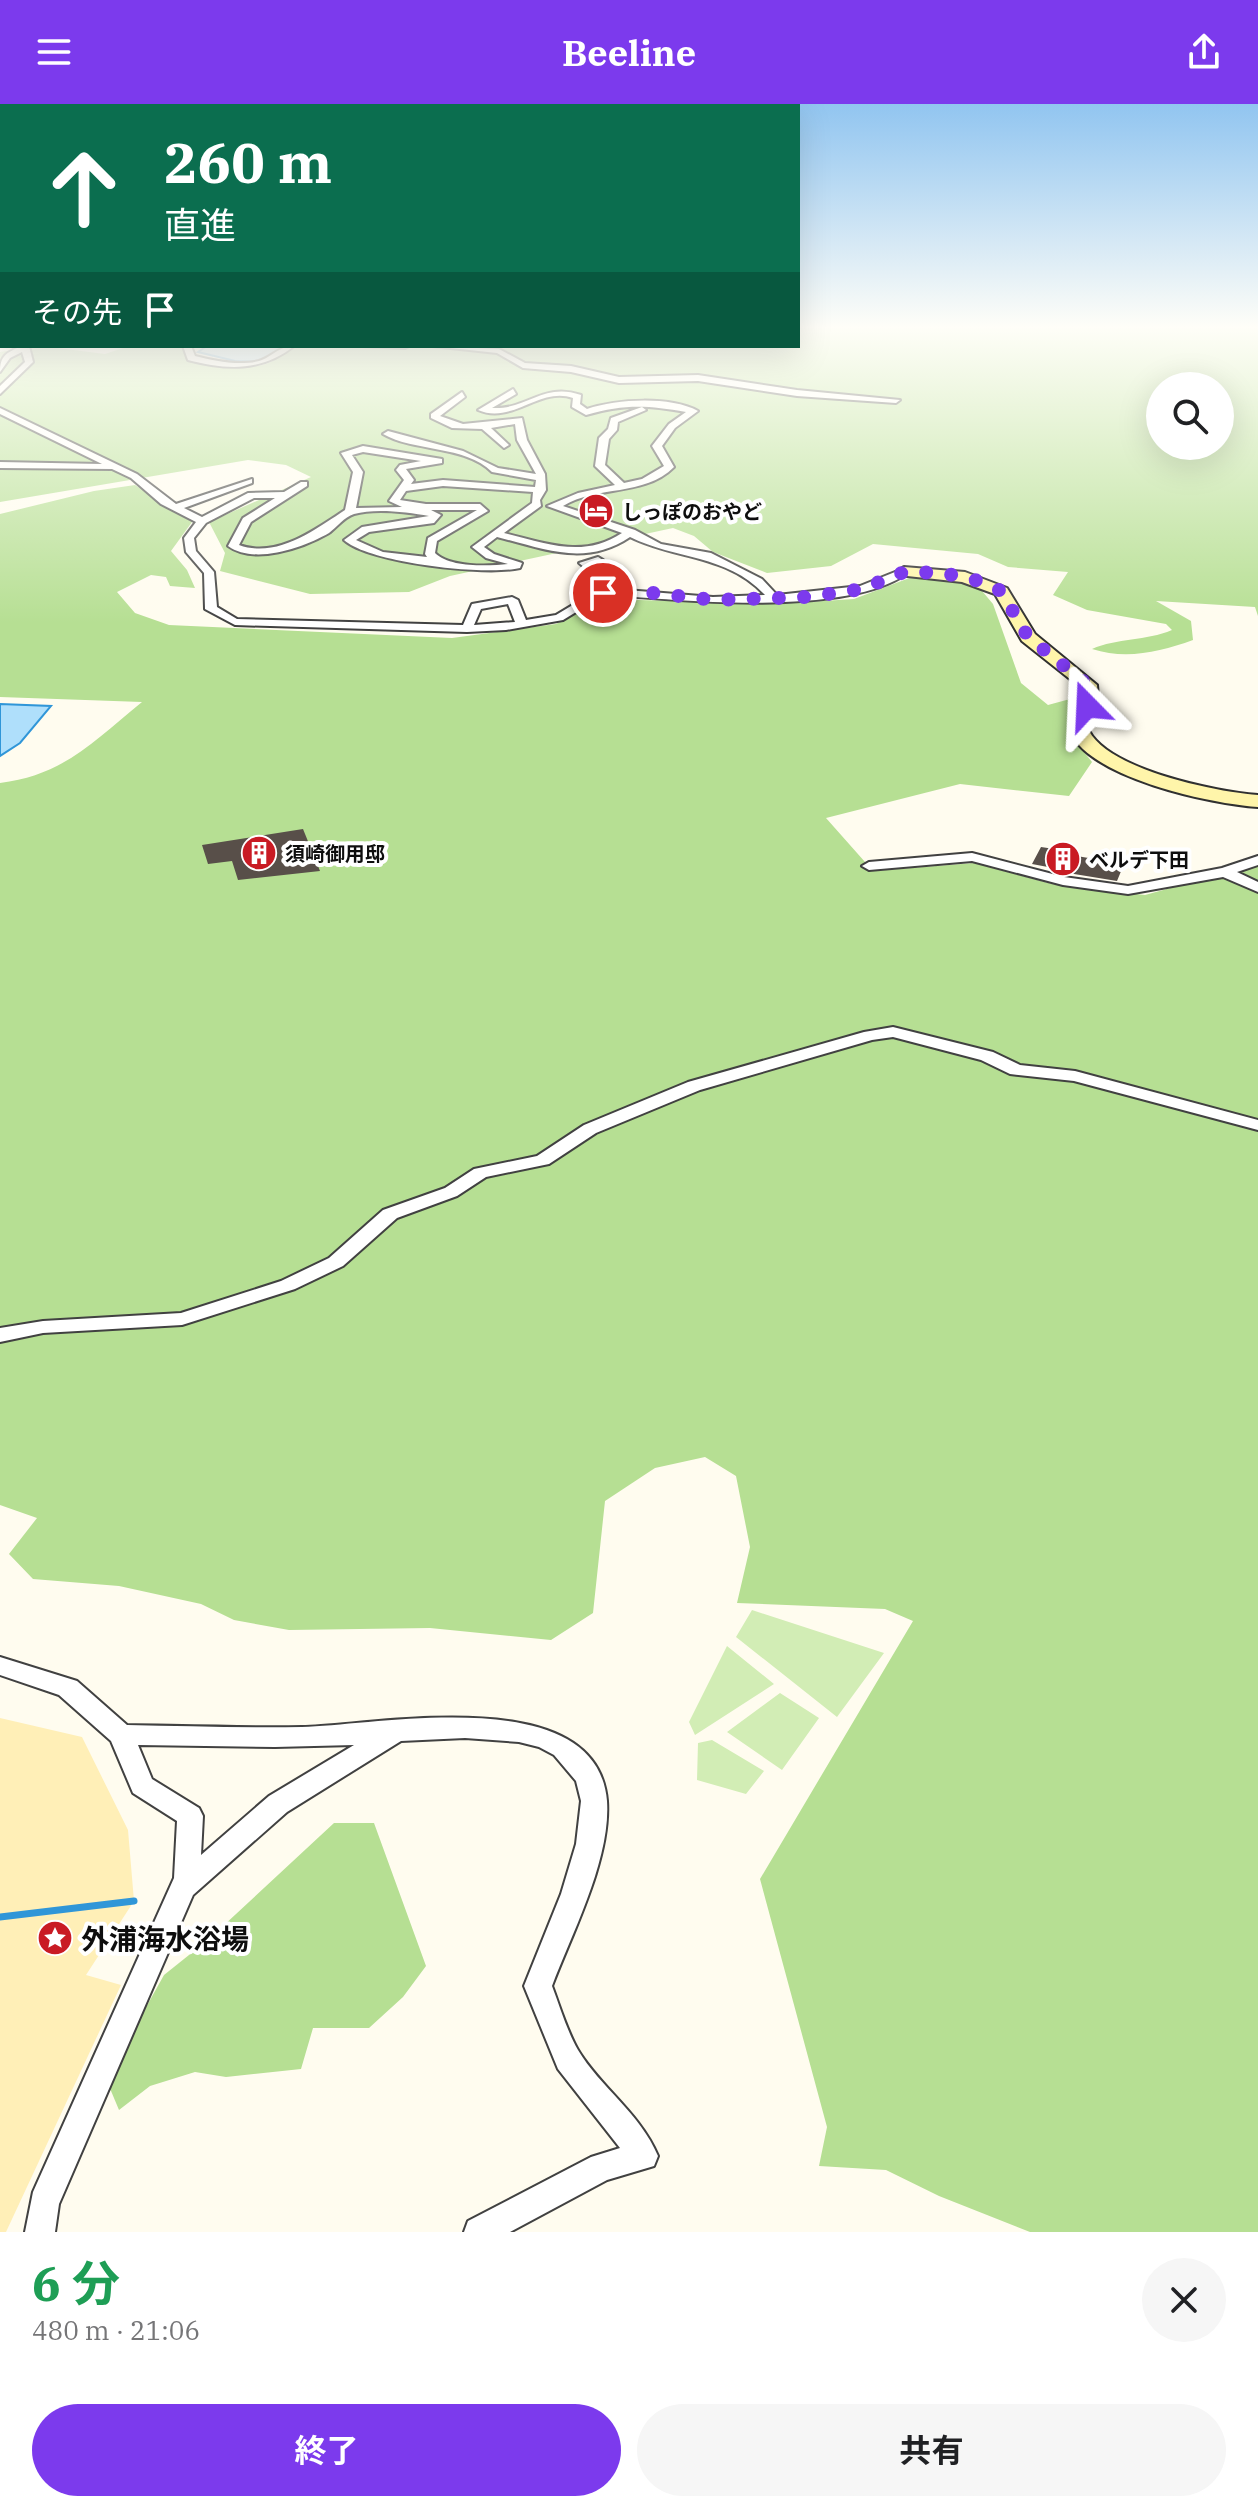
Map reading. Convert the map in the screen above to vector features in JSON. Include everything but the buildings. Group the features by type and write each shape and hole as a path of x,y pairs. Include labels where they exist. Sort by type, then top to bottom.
{"main road":[{"path":"904,572 965,577 1001,591 1028,637 1091,690 1079,728 1080,736 1095,751 1116,763 1205,792 1238,801 1258,801"}],"street":[{"path":"28,424 134,476 176,507 202,521"},
{"path":"454,424 494,424"},
{"path":"520,424 523,443 537,462 540,484 535,500 537,504"},
{"path":"613,424 604,438 600,466 620,485"},
{"path":"557,506 620,485 646,481 667,471 669,467 657,446 674,424"},
{"path":"484,426 504,445"},
{"path":"388,434 460,453 495,470 540,484"},
{"path":"350,512 358,472 346,453 352,450 390,451 439,461 403,467 401,470 409,480 395,498 399,504 468,505 480,507 483,511 432,540 430,554 437,561"},
{"path":"0,465 116,467"},
{"path":"176,507 249,481"},
{"path":"403,488 457,483 540,484"},
{"path":"304,484 247,520 233,546 257,550 293,542 323,531 350,512 422,511 436,515 430,521 360,530 349,540 373,553 437,561 483,571 516,566 517,563 490,556 477,547 537,504 557,506 631,532 658,547 707,555 758,581 774,598"},
{"path":"290,495 252,495 202,521 188,544 209,572 211,609 222,618 253,625 467,629 522,625 559,618 595,596 622,592 713,600 774,598 862,589 904,572"},
{"path":"496,534 591,550 610,546 616,538 631,532"},
{"path":"598,560 584,563 622,592"},
{"path":"467,629 476,606 506,598 512,600 522,625"},
{"path":"869,866 972,857 1063,881 1128,890 1225,872 1258,860"},
{"path":"1225,872 1258,888"},
{"path":"0,1335 43,1327 182,1319 288,1285 336,1262 390,1214 451,1192 480,1173 543,1160 590,1129 694,1086 870,1035 893,1032 987,1056 1016,1070 1075,1076 1258,1125"},
{"path":"0,1666 68,1688 121,1735 142,1786 190,1816 183,1887 44,2203 40,2232"},
{"path":"121,1735 304,1737 513,1730 548,1739 583,1766 594,1800 589,1845 538,1986 568,2060 620,2122 643,2156 602,2167 479,2232"},
{"path":"183,1887 278,1804 392,1734"}],"green space":[{"path":"0,424 1146,424 1146,460 1234,460 1234,424 1258,424 1258,616 1255,607 1156,601 1191,621 1193,640 1143,653 1117,654 1092,649 1172,630 1166,624 1087,610 1053,595 1068,572 1008,567 978,554 873,544 831,566 767,573 713,552 694,536 673,528 450,576 409,592 310,594 220,571 225,553 209,522 311,477 286,465 248,460 0,502"},
{"path":"135,485 192,522 171,551 187,570 195,588 170,586 166,577 151,575 117,592 135,613 169,625 452,638 556,624 606,599 776,604 854,599 912,577 951,578 977,585 993,604 1021,683 1048,705 1081,696 1067,731 1092,762 1069,796 960,784 826,818 873,871 974,863 1052,884 1145,895 1258,864 1258,2232 1030,2232 939,2196 886,2170 819,2166 827,2127 760,1879 913,1621 885,1609 737,1603 750,1547 736,1476 705,1457 655,1468 605,1501 593,1613 551,1640 430,1628 289,1630 234,1620 201,1604 119,1586 33,1579 9,1554 37,1518 0,1505 0,783 23,779 60,764 93,743 142,702 0,697 0,514 94,491"},
{"path":"752,1610 884,1653 837,1717 736,1637"},
{"path":"727,1646 774,1684 695,1735 689,1722"},
{"path":"780,1693 819,1718 782,1770 727,1732"},
{"path":"712,1740 764,1771 746,1794 697,1780 698,1743"},
{"path":"334,1823 374,1823 426,1966 403,1997 369,2028 313,2028 301,2069 226,2077 195,2072 150,2086 119,2110 106,2079 164,1975 209,1939"}],"sand":[{"name":"外浦海水浴場","path":"0,1718 82,1737 128,1830 134,1901 86,1975 121,1985 6,2232 0,2232"}],"water":[{"path":"0,704 51,706 20,743 0,756"}],"waterway":[{"path":"0,1917 134,1901"}],"place":[{"name":"しっぽのおやど","path":"596,511"},
{"name":"須崎御用邸","path":"259,853"},
{"name":"ベルデ下田","path":"1063,859"},
{"name":"外浦海水浴場","path":"55,1938"}],"route":[{"path":"603,593 645,592 713,600 808,597 862,589 904,572 965,577 1001,591 1028,637 1088,685 1091,695 1087,706"}]}
